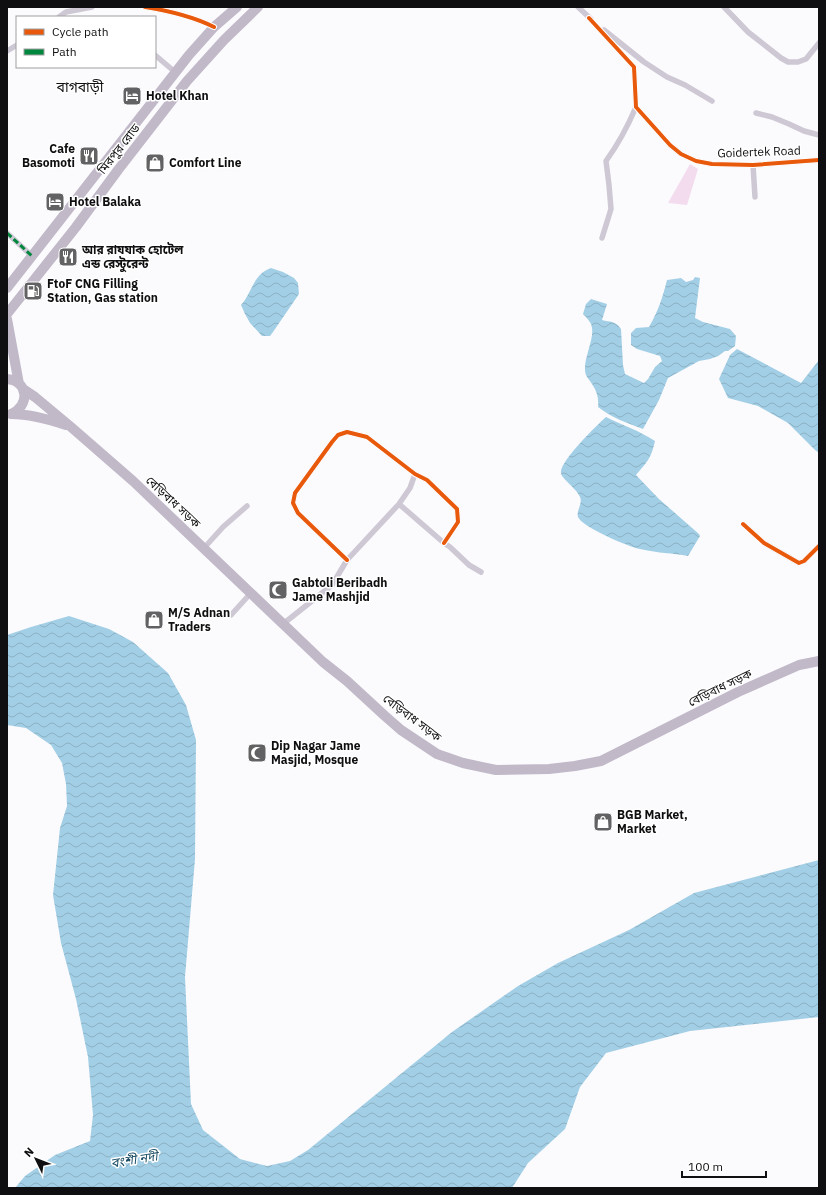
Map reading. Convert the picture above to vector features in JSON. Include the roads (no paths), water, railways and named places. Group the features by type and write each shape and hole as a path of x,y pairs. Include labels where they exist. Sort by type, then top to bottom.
{"highway":[{"name":"মিরপুর রোড","path":"7,288 175,72 214,27 238,7"},
{"name":"মিরপুর রোড","path":"7,314 187,81 224,40 258,7"},
{"path":"7,319 21,386 25,395 24,401 17,412 9,414"},
{"name":"বেড়িবাধ সড়ক","path":"7,379 15,380 133,481 282,624 385,716 412,738 437,754 451,759 480,768 496,770 549,769 601,761 745,689 799,665 819,661"},
{"name":"বেড়িবাধ সড়ক","path":"9,414 23,414 72,428"}],"street":[{"path":"60,16 66,12 92,7"},
{"path":"146,7 179,13 214,27"},
{"path":"578,7 634,67 636,107 618,144 606,161 611,209 602,238"},
{"path":"724,7 748,32 788,62 798,62 806,59 819,43"},
{"path":"589,18 644,62 667,77 685,85 712,101"},
{"path":"7,51 16,46"},
{"path":"156,56 175,72"},
{"name":"Goidertek Road","path":"636,107 670,145 681,154 696,161 712,164 753,165 819,160"},
{"path":"756,113 772,117 804,131 819,135"},
{"path":"753,165 755,197"},
{"path":"7,233 32,256"},
{"path":"347,560 298,514 293,503 294,493 332,442 338,435 347,432 367,437 415,474 427,480 457,509 458,522 444,543"},
{"path":"282,624 332,585 347,560 399,504 410,488 415,474"},
{"path":"399,504 469,565 481,572"},
{"path":"204,548 223,527 247,506"},
{"path":"743,524 764,543 799,563 804,561 819,547"},
{"path":"231,615 250,594"}],"water":[{"path":"271,268 294,278 298,283 299,294 270,336 262,336 250,323 241,305 256,279"},
{"path":"695,277 700,278 695,318 703,322 730,329 736,336 735,346 718,356 699,361 668,378 659,400 643,429 620,420 603,411 598,407 596,392 585,372 586,359 592,335 591,324 583,314 586,304 591,299 607,304 602,320 615,323 621,329 625,374 644,383 655,367 662,361 660,356 637,349 631,345 631,333 636,328 649,327 660,304 667,280 681,278 686,282 693,280"},
{"path":"737,349 801,383 819,360 819,453 788,423 758,406 728,398 719,379 730,355"},
{"path":"606,417 655,441 648,460 636,475 659,499 699,534 700,536 688,556 652,551 617,541 596,531 581,521 578,517 581,499 562,475 562,468 579,444"},
{"name":"বংশী নদী","path":"69,616 109,629 133,642 168,673 186,705 196,740 195,859 185,977 191,1104 203,1130 240,1159 267,1166 290,1161 308,1150 452,1032 518,986 558,963 629,930 694,893 819,860 819,1017 690,1031 606,1053 580,1087 565,1129 528,1163 512,1188 15,1188 25,1176 55,1155 90,1141 93,1115 88,1057 76,999 61,943 53,895 60,828 67,806 66,784 62,763 51,745 26,728 7,725 7,635"}],"place":[{"name":"Hotel Khan","path":"132,96"},
{"name":"Cafe Basomoti","path":"89,156"},
{"name":"Comfort Line","path":"155,163"},
{"name":"Hotel Balaka","path":"55,202"},
{"name":"আর রাযযাক হোটেল এন্ড রেস্টুরেন্ট","path":"68,257"},
{"name":"FtoF CNG Filling Station, Gas station","path":"33,291"},
{"name":"Gabtoli Beribadh Jame Mashjid","path":"278,590"},
{"name":"M/S Adnan Traders","path":"154,620"},
{"name":"Dip Nagar Jame Masjid, Mosque","path":"257,753"},
{"name":"BGB Market, Market","path":"603,822"}],"district":[{"name":"বাগবাড়ী","path":"80,87"}]}
